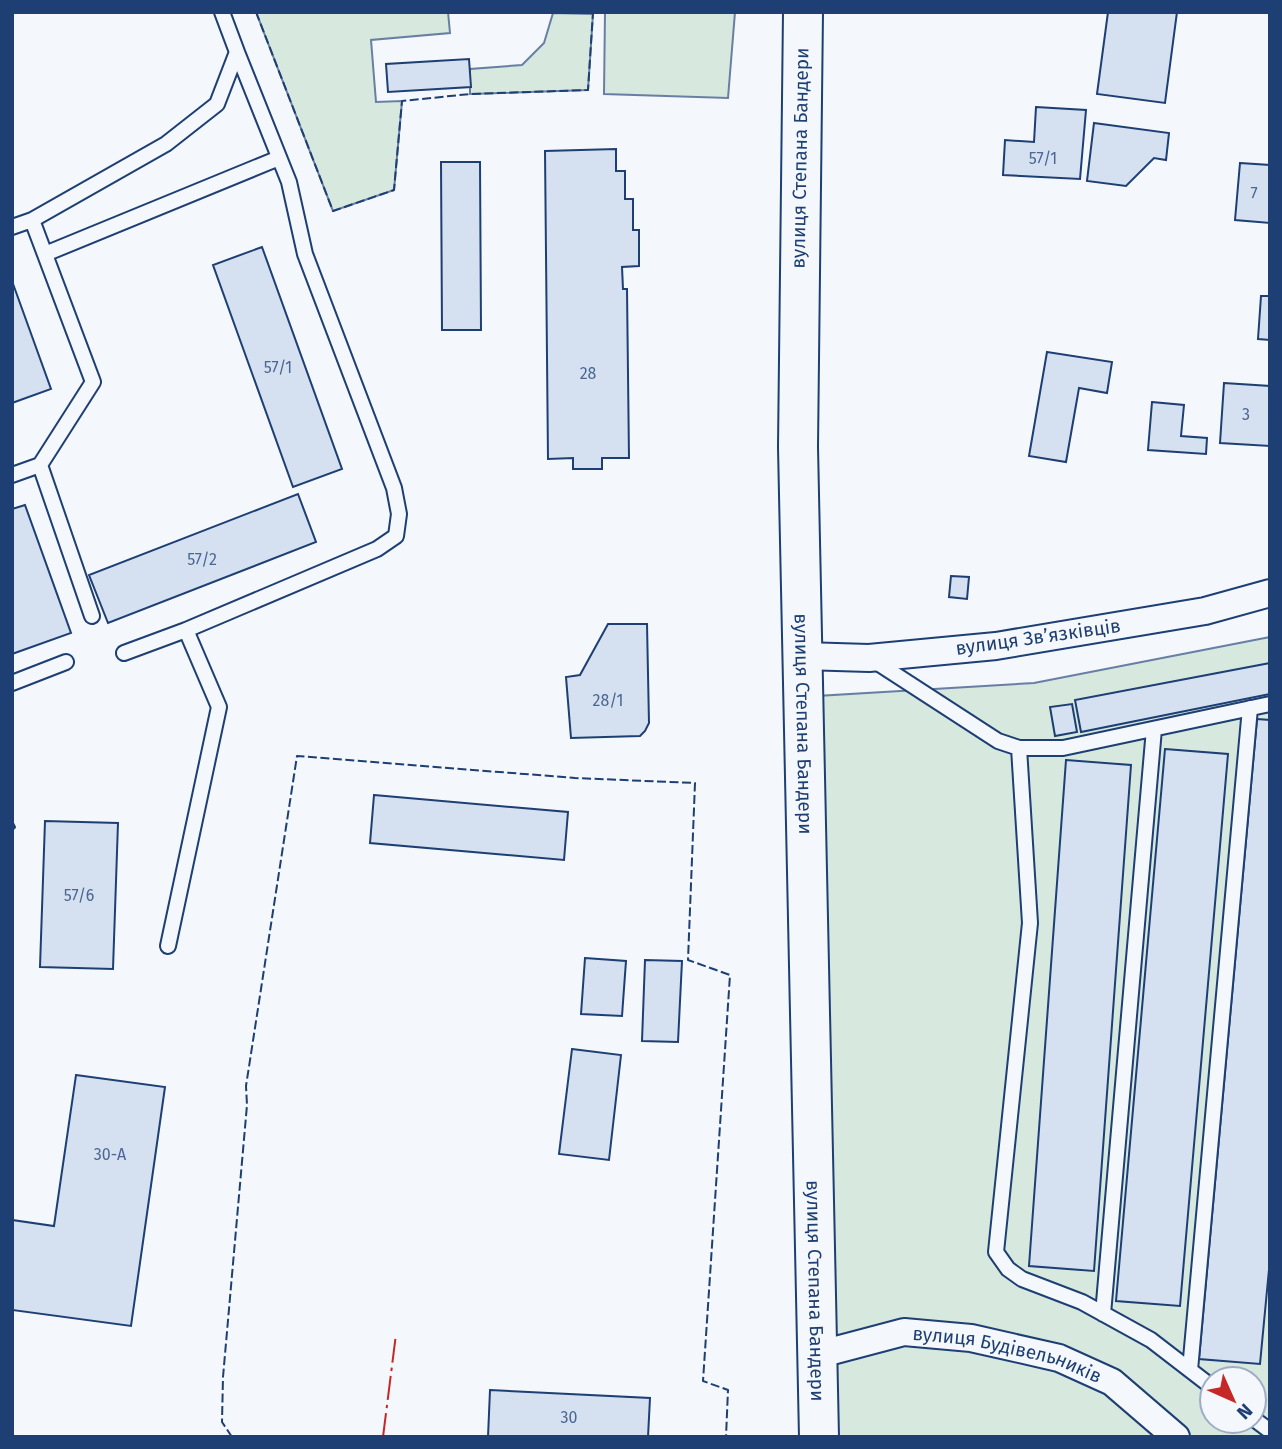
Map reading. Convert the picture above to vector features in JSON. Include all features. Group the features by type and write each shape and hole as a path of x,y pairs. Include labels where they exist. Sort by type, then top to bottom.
{"main road":[{"name":"вулиця Степана Бандери","path":"803,12 798,433 819,1437"}],"street":[{"name":"вулиця Звʼязківців","path":"803,656 869,658 996,646 1205,611 1270,593"},
{"name":"вулиця Будівельників","path":"817,1355 904,1332 971,1339 1059,1358 1112,1382 1176,1437"}],"lane":[{"path":"124,653 186,630 377,549 396,536 399,514 394,488 305,254 289,182 222,12"},
{"path":"12,227 32,220 166,144 217,104 237,52"},
{"path":"45,254 279,158"},
{"path":"12,475 40,465 93,382 32,220"},
{"path":"40,465 92,616"},
{"path":"168,946 219,707 186,630"},
{"path":"869,658 998,741 1019,748 1063,748 1270,704"},
{"path":"12,683 66,662"},
{"path":"1190,1370 1250,708"},
{"path":"1103,1314 1154,729"},
{"path":"1019,748 1030,923 996,1252 1008,1269 1022,1279 1082,1302 1151,1340 1198,1376"}],"shaded area":[{"path":"256,12 448,12 450,33 371,40 376,102 402,101 394,190 333,211"},
{"path":"605,12 735,12 728,98 604,94"},
{"path":"553,13 593,14 588,90 470,94 470,69 522,65 544,43"},
{"path":"1270,637 1270,1437 833,1437 817,696 1034,683"}],"building":[{"path":"1108,12 1177,12 1165,103 1097,94"},
{"path":"469,59 471,87 388,92 386,64"},
{"path":"1036,107 1086,110 1080,179 1003,175 1005,140 1034,142"},
{"path":"1094,123 1169,133 1166,160 1154,158 1126,186 1087,181"},
{"path":"616,149 616,171 625,171 625,199 633,199 633,230 639,230 639,266 622,267 623,289 627,289 629,458 602,458 602,469 573,469 573,458 548,459 545,151"},
{"path":"441,162 480,162 481,330 442,330"},
{"path":"1240,163 1270,165 1270,223 1235,220"},
{"path":"262,247 342,469 293,487 213,265"},
{"path":"12,281 51,389 12,403"},
{"path":"1261,296 1270,296 1270,340 1258,339"},
{"path":"1047,352 1112,362 1107,393 1079,388 1066,462 1029,456"},
{"path":"1224,383 1270,386 1270,446 1220,443"},
{"path":"1152,402 1184,405 1181,436 1207,438 1206,454 1148,450"},
{"path":"298,494 316,542 108,623 89,575"},
{"path":"25,505 71,633 12,654 12,509"},
{"path":"951,576 969,577 967,599 949,597"},
{"path":"608,624 647,624 649,723 640,736 571,738 566,677 580,675"},
{"path":"1270,663 1270,694 1081,732 1075,700"},
{"path":"1072,704 1077,732 1055,736 1050,707"},
{"path":"1257,719 1270,720 1270,1259 1260,1364 1199,1359"},
{"path":"1165,749 1228,754 1180,1306 1116,1301"},
{"path":"1066,760 1131,765 1094,1271 1029,1266"},
{"path":"374,795 568,812 564,860 370,843"},
{"path":"45,821 118,823 113,969 40,967"},
{"path":"585,958 626,961 622,1016 581,1014"},
{"path":"645,960 682,961 678,1042 642,1041"},
{"path":"572,1049 621,1055 609,1160 559,1154"},
{"path":"76,1075 165,1087 131,1326 12,1310 12,1220 54,1226"},
{"path":"490,1390 650,1398 648,1437 488,1437"}],"fence":[{"path":"256,12 333,211 394,190 402,101 470,94 588,90 593,12"},
{"path":"232,1437 222,1422 223,1377 247,1105 246,1086 297,756 575,778 695,783 688,960 730,975 703,1381 728,1390 726,1437"},
{"path":"12,821 15,827 12,833"}],"power":[{"path":"383,1437 396,1334"}]}
